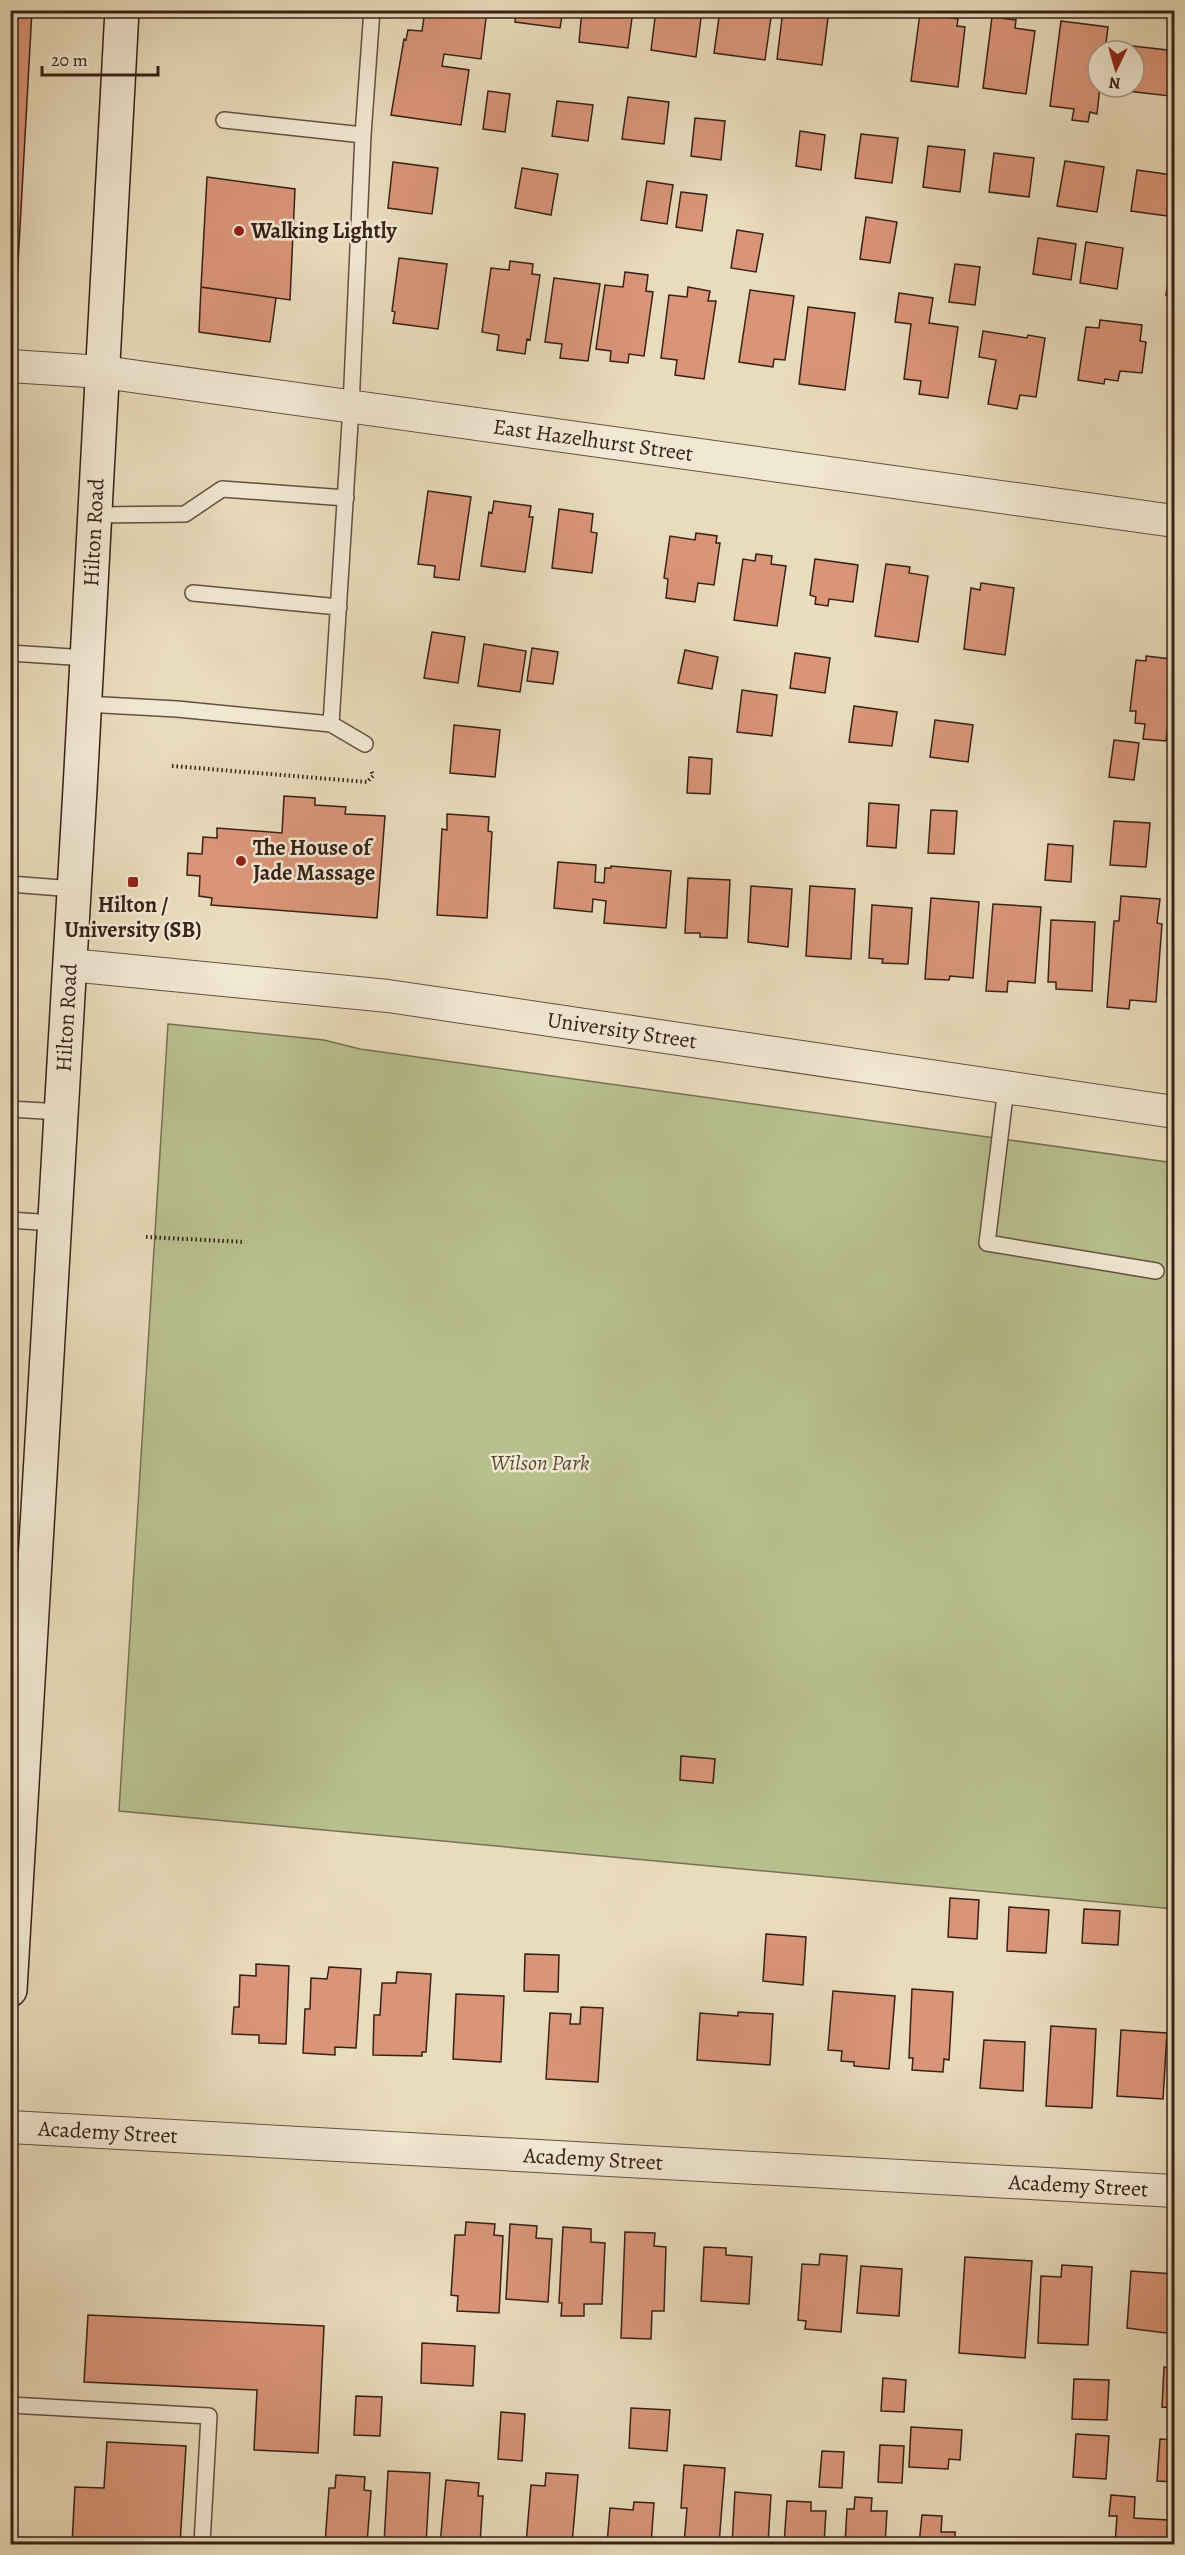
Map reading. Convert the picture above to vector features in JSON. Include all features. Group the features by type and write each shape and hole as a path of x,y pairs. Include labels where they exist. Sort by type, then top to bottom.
{"street":[{"name":"Hilton Road","path":"10,1990 19,1679 61,1112 75,889 122,10"},
{"name":"East Hazelhurst Street","path":"10,366 103,372 1174,522"},
{"name":"University Street","path":"70,964 388,996 1174,1112"},
{"name":"Academy Street","path":"10,2127 1174,2191"}],"lane":[{"path":"332,724 351,407 363,135 372,10"},
{"path":"224,120 363,135"},
{"path":"95,515 185,514 222,489 345,498"},
{"path":"193,593 339,607"},
{"path":"10,653 87,658"},
{"path":"84,704 177,709 332,724 365,744"},
{"path":"10,884 75,889"},
{"path":"1006,1088 987,1243 1156,1271"},
{"path":"10,1109 61,1112"},
{"path":"10,1220 53,1223"},
{"path":"10,2405 209,2416 202,2544"}],"path":[{"path":"172,766 367,782 372,776 365,744"},
{"path":"146,1237 245,1242"}],"green space":[{"name":"Wilson Park","path":"168,1024 324,1040 360,1049 1174,1163 1174,1909 119,1811"}],"building":[{"path":"10,10 32,10 16,300 10,306"},
{"path":"425,10 487,10 481,59 444,54 442,66 469,70 461,125 391,115 404,39 406,40 408,30 422,31"},
{"path":"516,10 563,10 560,28 515,22"},
{"path":"582,10 633,10 628,48 579,42"},
{"path":"656,10 702,10 696,57 651,50"},
{"path":"720,10 772,10 765,60 714,53"},
{"path":"783,10 829,10 822,65 777,59"},
{"path":"920,13 958,19 957,26 965,27 958,87 911,81"},
{"path":"992,17 1016,20 1015,28 1035,31 1026,94 983,88"},
{"path":"1061,21 1108,27 1106,39 1086,39 1086,99 1099,99 1097,114 1090,112 1088,122 1072,120 1074,109 1050,106"},
{"path":"1146,48 1167,50 1167,54 1174,56 1170,96 1146,93"},
{"path":"488,91 510,94 505,132 483,129"},
{"path":"628,97 669,102 664,144 622,139"},
{"path":"557,101 593,105 588,141 552,136"},
{"path":"695,118 725,121 721,160 691,156"},
{"path":"800,131 825,135 821,170 796,166"},
{"path":"861,134 898,138 892,183 855,178"},
{"path":"928,146 965,150 960,192 923,187"},
{"path":"994,153 1034,158 1029,197 989,192"},
{"path":"1065,161 1104,167 1097,212 1057,206"},
{"path":"393,162 438,168 432,214 388,208"},
{"path":"522,168 558,174 551,215 515,208"},
{"path":"1137,170 1172,175 1167,216 1131,211"},
{"path":"207,177 295,189 290,300 201,287"},
{"path":"647,181 673,185 667,224 641,220"},
{"path":"681,192 707,195 702,231 676,227"},
{"path":"866,217 897,222 890,263 860,259"},
{"path":"737,230 763,234 756,272 731,268"},
{"path":"1038,238 1076,244 1071,280 1033,274"},
{"path":"1086,242 1123,248 1117,289 1080,283"},
{"path":"1172,257 1174,258 1174,296 1166,295"},
{"path":"399,258 447,264 438,329 393,323 395,312 392,311"},
{"path":"510,261 533,264 532,274 540,275 530,340 527,339 525,354 497,350 499,335 482,332 491,268 509,270"},
{"path":"955,264 980,267 975,305 949,302"},
{"path":"625,272 648,275 646,291 653,292 644,356 629,354 628,363 610,361 611,351 596,349 605,285 623,287"},
{"path":"554,278 600,284 588,361 560,358 562,344 545,342"},
{"path":"201,287 276,298 270,342 199,332"},
{"path":"688,287 710,291 708,301 716,301 704,379 675,375 677,360 661,358 669,295 687,297"},
{"path":"750,290 794,296 785,360 774,359 773,367 739,362"},
{"path":"899,293 933,298 929,323 958,327 948,398 919,394 921,381 904,379 911,324 895,322"},
{"path":"808,307 855,313 845,390 799,384"},
{"path":"1100,320 1142,325 1140,341 1146,342 1142,373 1120,371 1118,381 1105,379 1104,384 1078,380 1086,327 1099,328"},
{"path":"983,331 1027,338 1028,335 1045,338 1036,397 1020,395 1017,409 988,404 996,360 979,357"},
{"path":"428,491 471,497 459,580 434,577 435,566 418,564"},
{"path":"494,501 531,506 529,517 533,517 525,572 481,566 489,512 492,513"},
{"path":"559,509 593,514 591,532 597,533 592,573 552,568"},
{"path":"696,533 717,536 716,543 720,543 714,585 698,583 695,602 666,598 668,579 664,578 670,536 695,540"},
{"path":"756,554 772,556 771,564 786,566 777,626 734,620 743,559 755,561"},
{"path":"815,559 858,565 853,602 829,599 828,606 815,604 816,597 810,595"},
{"path":"886,564 910,567 909,573 928,576 918,642 875,636"},
{"path":"981,583 1014,588 1005,655 964,649 971,588 980,590"},
{"path":"432,632 465,637 458,683 424,678"},
{"path":"484,644 526,651 520,692 478,686"},
{"path":"532,648 558,652 553,684 527,681"},
{"path":"685,650 718,657 712,689 678,683"},
{"path":"795,653 830,658 825,693 790,688"},
{"path":"1146,656 1171,659 1171,665 1174,665 1174,717 1169,716 1166,741 1143,739 1145,724 1135,723 1136,711 1130,711 1136,660 1146,661"},
{"path":"742,690 777,695 772,736 737,732"},
{"path":"854,706 897,712 892,746 849,742"},
{"path":"935,720 973,725 968,762 930,757"},
{"path":"454,725 500,730 495,777 450,773"},
{"path":"1114,740 1139,743 1134,780 1109,777"},
{"path":"689,757 712,759 710,794 687,793"},
{"path":"284,796 315,798 315,805 346,807 345,814 385,816 377,918 211,905 212,898 199,896 200,876 187,875 188,853 202,854 203,837 217,838 217,828 282,833"},
{"path":"869,803 899,805 896,848 867,846"},
{"path":"931,810 957,811 954,854 928,853"},
{"path":"447,814 489,817 488,831 492,832 487,918 437,915 442,829 447,830"},
{"path":"1114,821 1150,823 1146,867 1110,865"},
{"path":"1048,844 1073,846 1071,882 1045,880"},
{"path":"558,862 596,865 595,882 604,883 605,868 611,868 611,866 671,871 666,928 604,923 606,901 593,899 592,912 554,908"},
{"path":"688,878 730,880 727,938 700,937 700,933 685,933"},
{"path":"751,886 792,889 788,947 748,942"},
{"path":"810,886 855,889 851,959 806,956"},
{"path":"1121,896 1160,899 1157,923 1162,924 1156,1002 1130,1000 1129,1009 1107,1007 1114,921 1119,921"},
{"path":"931,898 979,902 973,978 950,976 949,980 925,979"},
{"path":"993,904 1041,907 1035,983 1008,981 1007,992 986,991"},
{"path":"872,905 912,908 908,964 882,963 883,959 869,958"},
{"path":"1051,920 1095,922 1092,991 1056,989 1056,982 1048,982"},
{"path":"1171,945 1174,945 1174,995 1167,995"},
{"path":"681,1756 715,1759 713,1783 680,1780"},
{"path":"950,1898 979,1900 977,1939 948,1937"},
{"path":"1009,1907 1049,1910 1046,1953 1007,1951"},
{"path":"1084,1909 1120,1911 1118,1945 1082,1943"},
{"path":"766,1934 806,1937 803,1985 763,1981"},
{"path":"525,1954 559,1955 558,1992 524,1991"},
{"path":"256,1964 289,1966 286,2044 259,2043 259,2035 232,2034 234,2007 239,2007 240,1975 256,1976"},
{"path":"329,1967 361,1969 356,2048 335,2047 335,2055 303,2053 305,2009 310,2009 311,1978 327,1979"},
{"path":"397,1972 431,1974 426,2052 422,2052 422,2056 373,2055 374,2015 380,2015 382,1983 396,1983"},
{"path":"912,1989 953,1992 949,2060 944,2059 943,2072 912,2070 913,2058 909,2058"},
{"path":"833,1991 895,1996 889,2069 854,2066 854,2062 841,2061 842,2051 828,2050"},
{"path":"456,1994 504,1996 501,2062 453,2059"},
{"path":"581,2007 603,2008 598,2082 546,2079 550,2013 571,2014 570,2024 580,2024"},
{"path":"738,2012 773,2014 770,2065 697,2060 700,2013 738,2016"},
{"path":"1051,2026 1096,2029 1092,2108 1046,2106"},
{"path":"1121,2030 1167,2033 1163,2099 1117,2096"},
{"path":"984,2040 1025,2042 1023,2091 980,2088"},
{"path":"466,2222 495,2224 494,2235 503,2236 499,2313 457,2311 458,2296 451,2295 455,2235 465,2235"},
{"path":"510,2224 537,2226 536,2238 552,2239 548,2302 506,2299"},
{"path":"563,2227 591,2229 591,2242 605,2243 602,2304 584,2304 584,2316 561,2316 562,2303 559,2303"},
{"path":"625,2232 655,2233 654,2246 666,2247 664,2311 652,2311 651,2339 621,2338"},
{"path":"704,2247 726,2248 726,2255 752,2257 749,2304 701,2301"},
{"path":"820,2254 847,2256 841,2332 805,2329 806,2321 798,2320 802,2264 819,2265"},
{"path":"965,2257 1032,2261 1025,2358 959,2353"},
{"path":"1062,2265 1092,2267 1088,2345 1038,2343 1041,2276 1061,2277"},
{"path":"861,2266 902,2269 899,2316 857,2313"},
{"path":"1131,2271 1174,2274 1174,2334 1127,2328"},
{"path":"88,2315 324,2326 318,2453 254,2450 257,2390 84,2382"},
{"path":"422,2343 475,2346 473,2386 421,2383"},
{"path":"1164,2367 1174,2368 1174,2408 1162,2407"},
{"path":"883,2378 906,2380 904,2412 881,2411"},
{"path":"1074,2379 1109,2380 1107,2420 1072,2419"},
{"path":"356,2396 382,2397 380,2436 354,2435"},
{"path":"631,2408 670,2410 667,2451 629,2448"},
{"path":"501,2412 525,2414 522,2461 498,2459"},
{"path":"911,2427 962,2430 960,2460 949,2459 948,2469 909,2467"},
{"path":"1076,2434 1109,2436 1106,2479 1073,2477"},
{"path":"1160,2439 1174,2440 1174,2482 1157,2481"},
{"path":"107,2442 186,2446 180,2544 72,2544 75,2487 104,2488"},
{"path":"880,2445 904,2446 902,2483 878,2482"},
{"path":"822,2451 844,2452 842,2488 819,2487"},
{"path":"684,2465 725,2468 719,2544 684,2544 687,2508 681,2508"},
{"path":"388,2471 430,2473 426,2544 384,2544"},
{"path":"546,2473 578,2475 572,2544 526,2544 531,2485 545,2486"},
{"path":"336,2475 365,2477 364,2490 371,2491 367,2544 325,2544 329,2488 335,2488"},
{"path":"446,2480 479,2483 478,2496 483,2496 480,2544 440,2544"},
{"path":"735,2492 771,2495 768,2544 732,2544"},
{"path":"1111,2495 1135,2497 1134,2518 1168,2520 1166,2544 1115,2544 1117,2516 1109,2516"},
{"path":"855,2497 872,2498 871,2511 887,2511 885,2544 845,2544 847,2509 854,2509"},
{"path":"787,2501 811,2502 811,2511 826,2511 824,2544 784,2544"},
{"path":"634,2502 654,2503 651,2544 607,2544 610,2508 633,2510"},
{"path":"922,2515 942,2516 941,2532 955,2532 955,2544 919,2544"},
{"path":"1053,2541 1079,2543 1079,2544 1053,2544"}],"place":[{"name":"Walking Lightly","path":"239,231"},
{"name":"The House of Jade Massage","path":"241,861"},
{"name":"Hilton / University (SB)","path":"133,882"}]}
